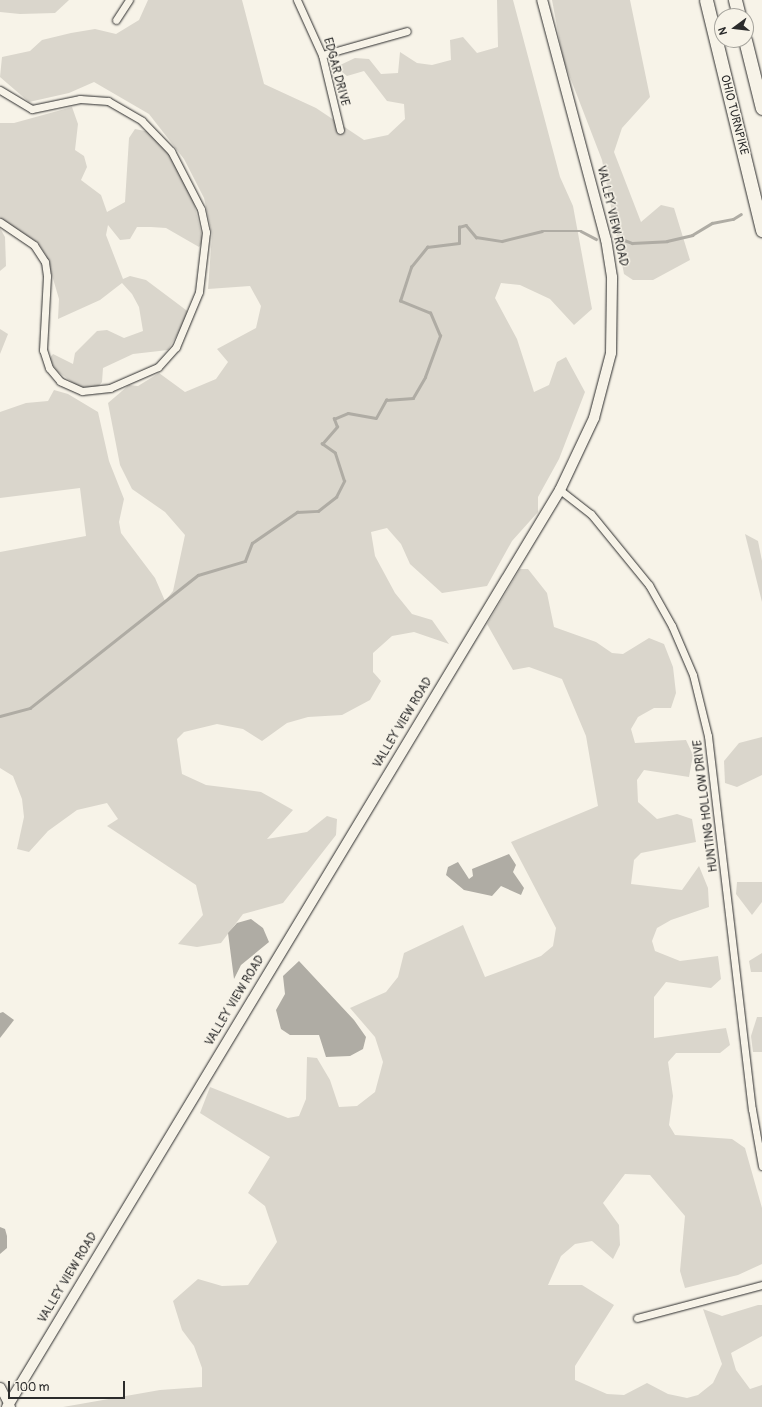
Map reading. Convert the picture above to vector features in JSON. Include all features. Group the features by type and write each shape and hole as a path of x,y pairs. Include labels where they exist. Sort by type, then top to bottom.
{"highway":[{"name":"OHIO TURNPIKE","path":"706,0 762,230"},
{"path":"747,48 762,108"}],"main road":[{"name":"VALLEY VIEW ROAD","path":"9,1406 560,490 594,418 605,383 613,306 606,240 542,0"}],"street":[{"path":"116,20 129,0"},
{"name":"EDGAR DRIVE","path":"297,0 322,55 340,130"},
{"path":"322,55 407,31"},
{"path":"0,90 32,109 80,99 108,101 142,120 171,151 201,208 206,232 199,292 176,347 158,367 110,388 82,391 60,381 49,368 43,350 47,276 45,262 34,245 0,222"},
{"name":"HUNTING HOLLOW DRIVE","path":"560,490 596,519 649,585 672,626 693,675 708,736 752,1109 762,1166"},
{"path":"637,1318 762,1285"},
{"path":"0,1387 9,1406"}],"shaded area":[{"path":"0,0 69,0 55,13 20,14 0,12"},
{"path":"148,0 242,0 264,84 316,108 364,140 388,135 405,119 404,104 387,101 364,71 347,76 336,67 355,58 369,59 381,74 398,73 400,52 417,63 432,65 451,60 450,40 463,37 477,53 498,47 497,0 513,0 560,177 573,206 592,309 574,325 550,299 520,285 501,283 495,298 517,339 534,392 549,385 557,362 566,357 585,392 559,459 538,497 538,512 512,541 487,586 442,593 410,564 401,544 387,528 371,532 375,556 395,593 412,614 432,620 449,644 414,632 392,636 373,653 373,672 381,681 370,700 342,715 308,717 287,723 262,741 243,729 217,724 184,732 177,739 182,774 206,785 261,792 293,810 267,839 307,832 327,816 337,819 336,835 283,903 243,914 221,943 197,947 178,944 203,915 196,885 107,826 118,819 107,803 77,810 48,831 29,852 17,849 24,817 22,799 13,776 0,768 0,552 86,536 80,488 0,498 0,412 26,403 48,401 54,390 68,394 98,412 109,461 124,499 119,522 121,533 155,578 165,601 173,591 185,535 165,512 132,489 120,465 108,403 129,385 138,386 159,373 185,392 216,379 228,362 217,349 256,328 261,306 250,286 208,289 212,234 204,198 184,159 149,114 94,82 69,93 29,102 0,77 2,57 30,51 42,40 71,33 95,29 116,34 139,20"},
{"path":"552,0 630,0 650,97 622,128 614,152 641,222 661,205 674,208 690,260 653,280 633,280 624,274 602,160 563,59"},
{"path":"72,107 78,124 75,150 84,156 87,167 81,180 101,195 107,212 125,202 129,138 135,129 150,132 168,151 193,199 203,241 199,247 166,228 151,227 137,227 130,239 120,240 108,225 106,235 123,279 130,276 146,280 190,313 168,350 133,354 103,368 102,382 98,387 80,388 57,371 49,359 53,354 73,364 75,353 97,331 107,330 124,338 143,331 139,307 132,294 122,283 100,300 58,319 59,299 46,255 37,242 0,218 0,123 14,123"},
{"path":"0,228 5,237 6,266 0,271"},
{"path":"0,329 8,334 0,354"},
{"path":"745,534 758,541 762,561 762,602"},
{"path":"520,569 528,569 547,593 554,627 596,642 612,653 623,654 649,638 664,644 673,667 676,693 671,708 654,708 638,717 631,729 635,743 686,740 693,755 689,777 644,770 637,780 638,802 657,819 677,814 692,819 696,842 641,853 634,860 631,884 682,890 699,866 708,888 709,907 671,920 657,928 652,941 655,951 680,961 718,956 721,979 711,988 666,982 654,997 654,1038 726,1028 730,1045 720,1053 676,1053 668,1062 673,1096 669,1125 675,1135 732,1139 745,1148 762,1208 762,1264 738,1275 685,1288 680,1271 685,1216 650,1175 625,1174 603,1203 619,1225 620,1245 613,1259 592,1241 575,1244 561,1256 548,1285 582,1285 614,1305 575,1366 575,1380 607,1394 624,1395 647,1383 668,1394 687,1398 698,1395 713,1383 722,1364 703,1309 722,1316 762,1305 762,1336 731,1353 736,1370 750,1389 762,1385 762,1407 63,1407 160,1390 202,1387 202,1368 194,1346 182,1330 173,1301 198,1279 222,1286 248,1285 277,1242 265,1206 248,1193 270,1157 200,1113 210,1087 288,1118 299,1116 306,1099 307,1057 317,1058 330,1080 339,1107 357,1106 375,1092 383,1062 375,1037 350,1008 386,992 398,977 404,953 463,925 485,977 541,956 553,946 556,928 511,842 598,806 586,736 562,679 529,667 513,670 487,624"},
{"path":"762,737 762,775 737,787 725,783 724,761 739,743"},
{"path":"509,854 516,865 513,872 524,888 521,895 501,886 492,896 464,890 446,875 448,867 458,862 469,879 473,876 472,869"},
{"path":"737,882 762,882 762,902 752,915 736,894"},
{"path":"251,919 263,928 269,942 241,965 234,979 228,933 237,923"},
{"path":"762,953 762,972 751,972 749,961"},
{"path":"299,961 354,1020 366,1037 363,1049 350,1056 326,1057 319,1035 290,1035 281,1029 276,1010 285,994 283,976"},
{"path":"3,1012 14,1020 0,1038 0,1013"},
{"path":"757,1017 762,1017 762,1052 753,1052 751,1036"},
{"path":"0,1227 5,1229 7,1236 7,1248 0,1254"}],"waterway":[{"path":"619,238 632,243 667,241 692,235 712,223 733,219 741,214"},
{"path":"0,716 30,708 198,575 245,561 252,543 297,512 318,511 336,497 344,481 335,453 322,444 337,427 334,419 348,413 376,418 386,400 413,398 425,377 440,336 430,313 400,301 411,267 427,247 459,243 459,227 466,225 476,237 502,241 542,231 581,231 596,239"}]}
